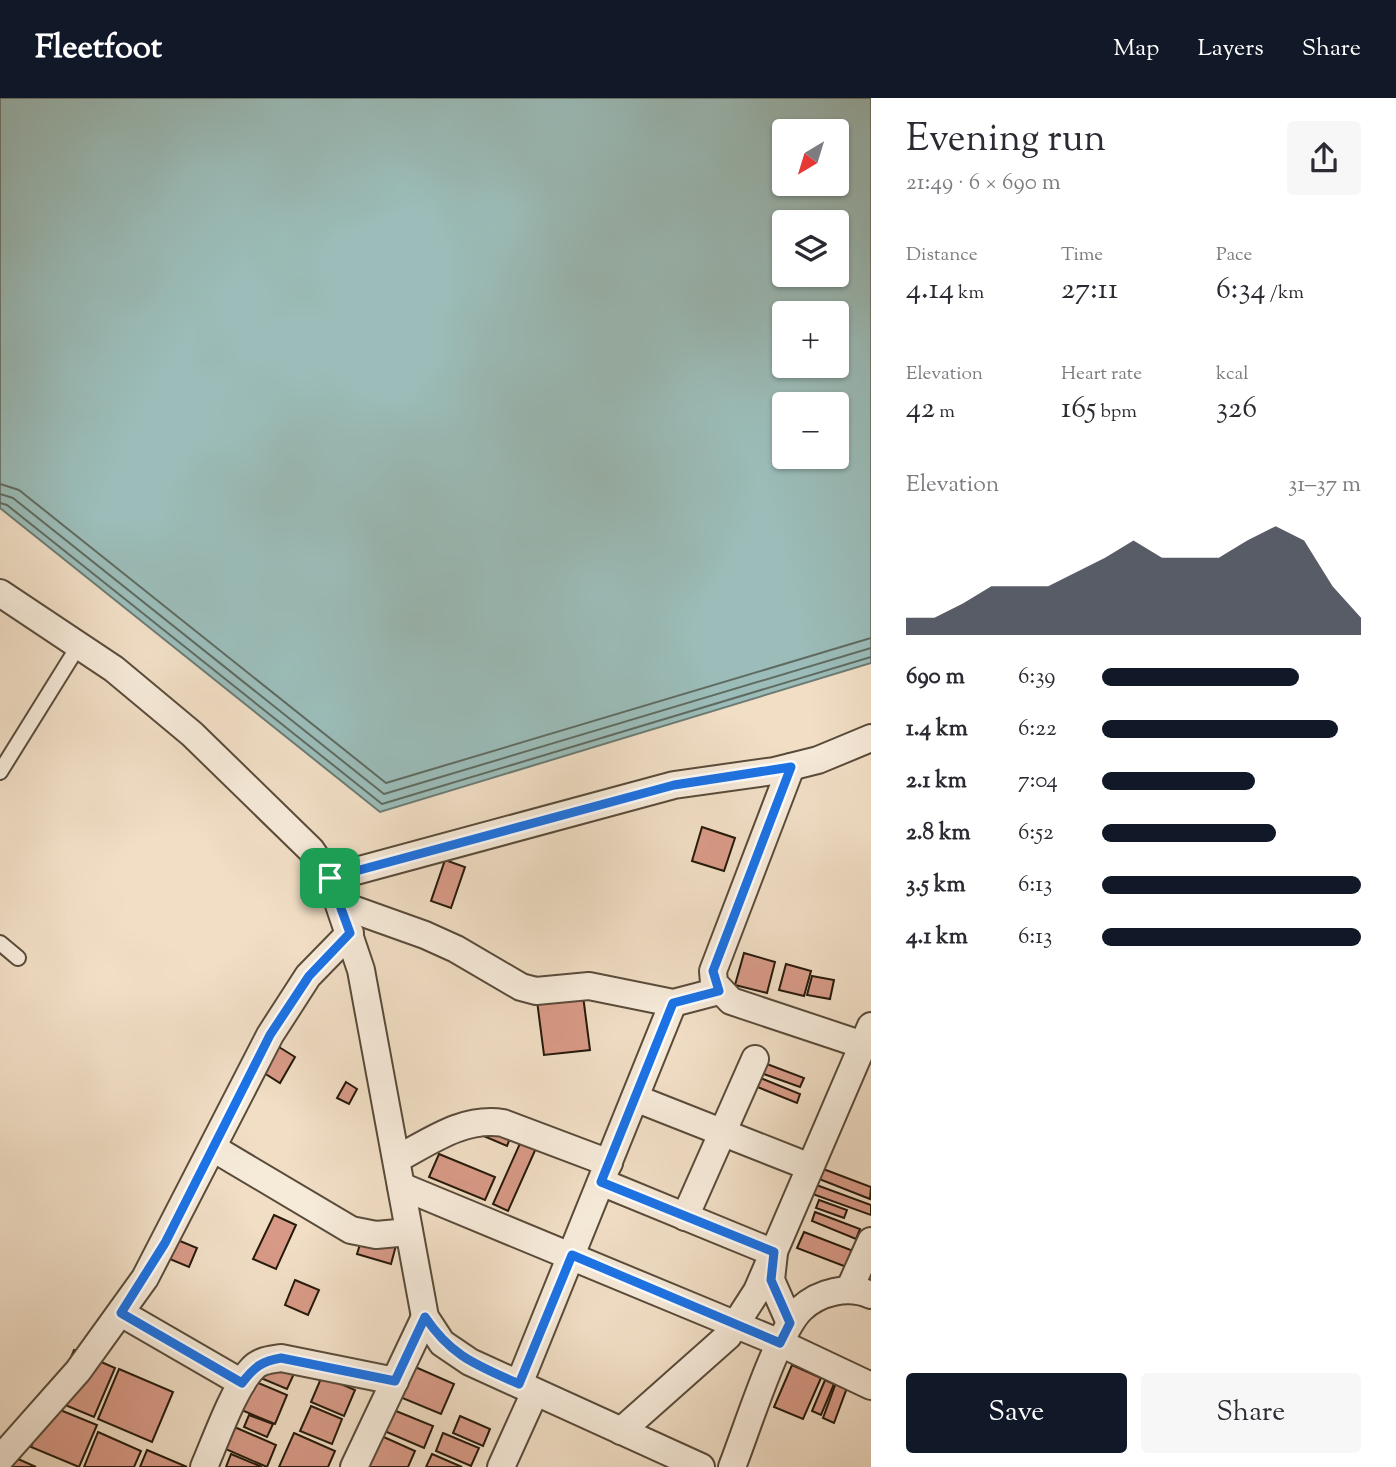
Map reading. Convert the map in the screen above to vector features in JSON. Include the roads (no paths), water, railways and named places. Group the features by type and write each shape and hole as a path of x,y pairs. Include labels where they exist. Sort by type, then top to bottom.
{"street":[{"path":"0,593 114,669 192,734 311,850 330,878 361,970 425,1317 442,1343 470,1362 688,1464"},
{"path":"330,878 674,785 791,767 818,760 871,737"},
{"path":"621,1431 737,1325 757,1291 867,1035 731,1001 719,991 713,971 791,767"},
{"path":"341,905 392,921 435,939 536,992 589,986 673,1003 719,991"},
{"path":"0,1459 78,1371 121,1313 158,1254 289,1005 309,976 350,933"},
{"path":"500,1467 572,1255 673,1003"},
{"path":"685,1217 755,1059"},
{"path":"635,1098 810,1167"},
{"path":"397,1159 462,1124 486,1120 503,1122 605,1172 685,1217 774,1252"},
{"path":"213,1148 351,1230 376,1235 409,1232"},
{"path":"401,1186 737,1325 785,1333 871,1386"},
{"path":"732,1467 785,1333 801,1309 817,1298 860,1293 871,1241"},
{"path":"774,1252 771,1280 785,1333"},
{"path":"121,1313 242,1383"},
{"path":"354,1467 425,1317"},
{"path":"204,1467 242,1383 252,1369 264,1360 281,1358 395,1381"}],"lane":[{"path":"0,772 79,645"},
{"path":"0,943 18,958"}],"water":[{"path":"0,98 871,98 871,663 380,812 0,508"}]}
